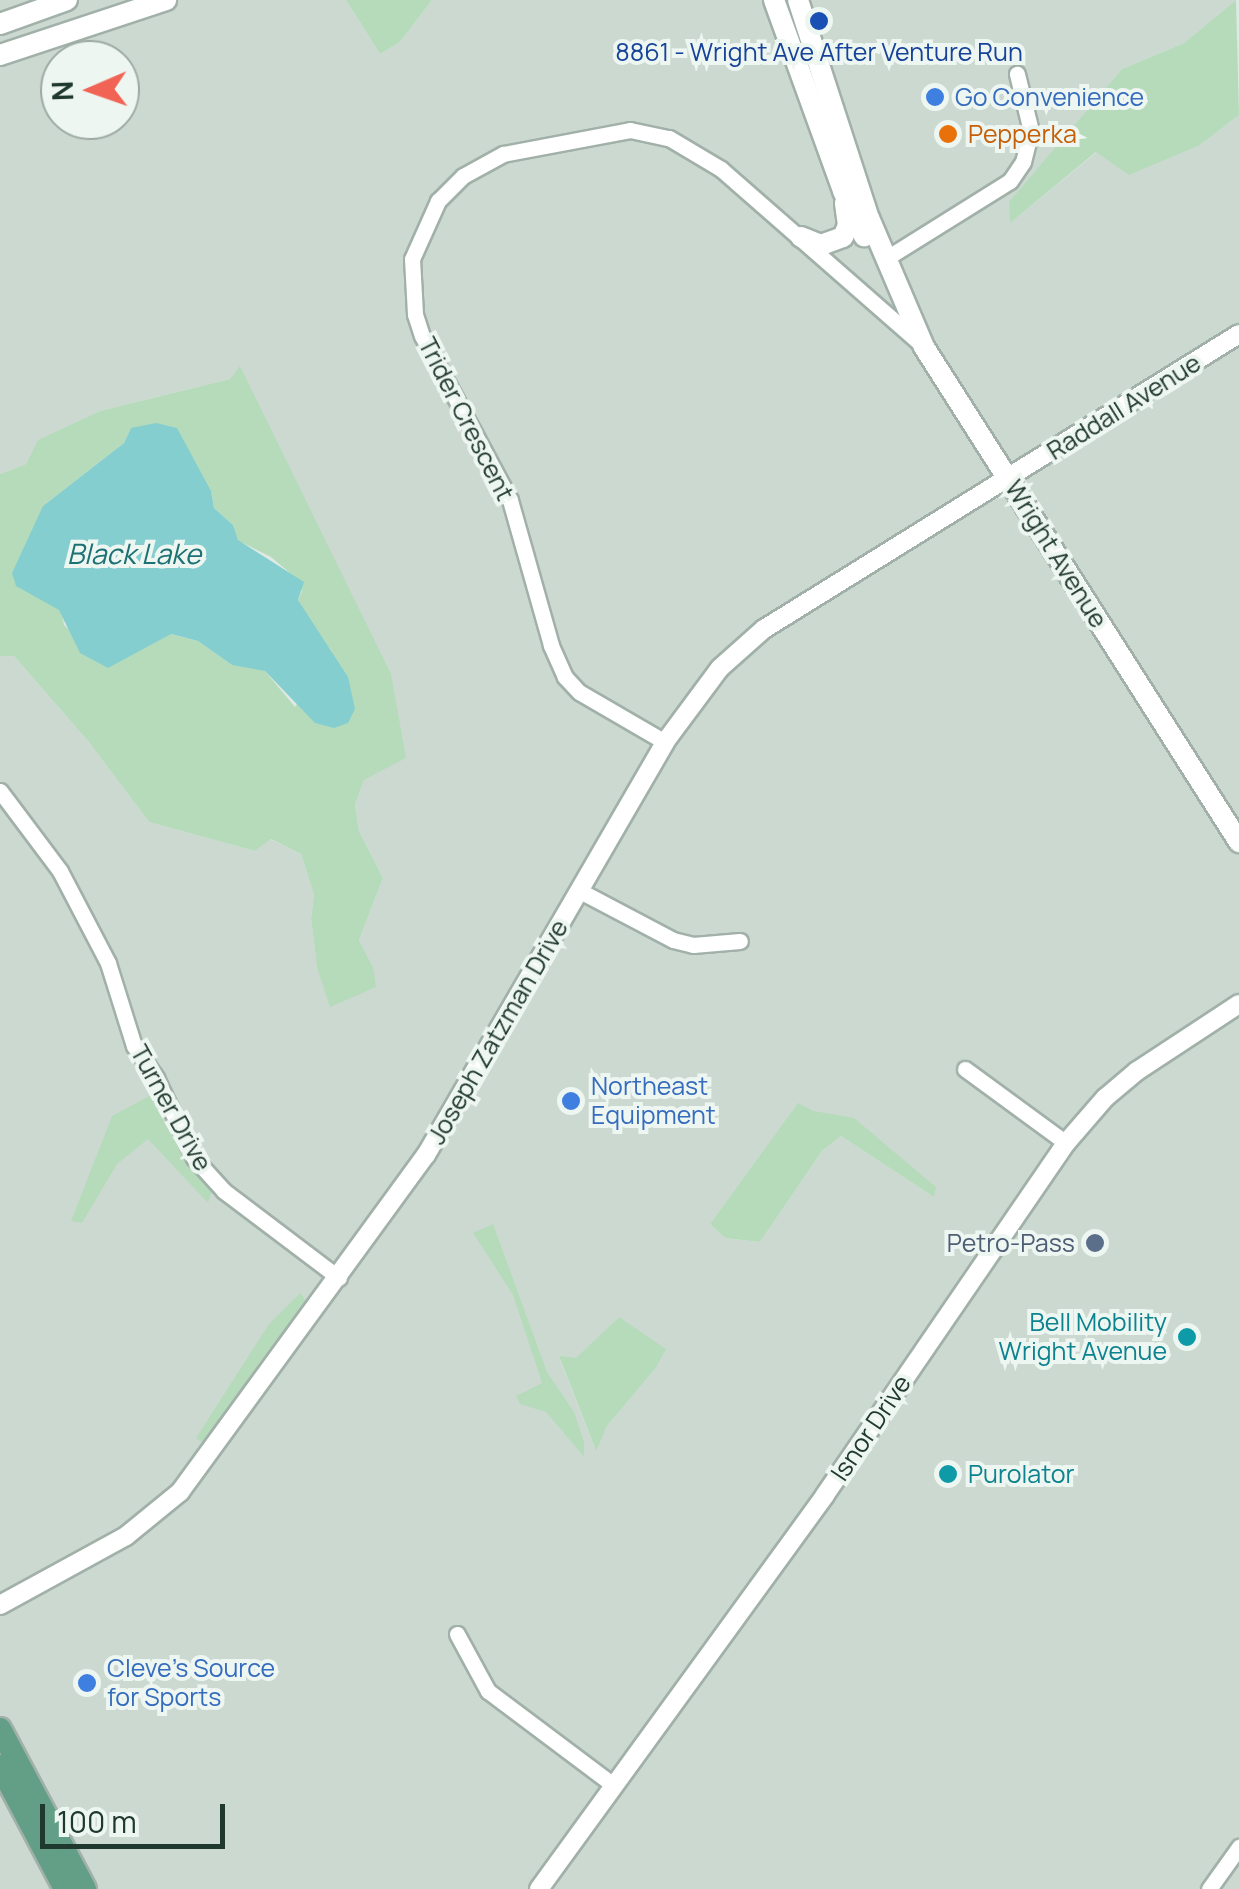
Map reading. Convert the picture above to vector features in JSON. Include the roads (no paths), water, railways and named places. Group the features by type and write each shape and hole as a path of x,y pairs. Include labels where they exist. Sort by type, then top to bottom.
{"main road":[{"path":"0,24 67,0"},
{"path":"0,56 166,0"},
{"name":"Wright Avenue","path":"774,0 843,191 870,249 885,260"},
{"name":"Wright Avenue","path":"798,0 885,260 924,347 1239,842"},
{"path":"808,95 824,109 837,111"},
{"path":"800,237 821,245 843,237 848,224 843,191"},
{"path":"0,1729 85,1889"},
{"path":"0,1766 65,1889"}],"street":[{"path":"885,260 1010,181 1030,131 1017,74"},
{"name":"Trider Crescent","path":"665,742 579,692 565,678 510,500 422,336 413,304 412,259 438,201 482,164 529,147 630,130 669,138 699,154 924,347"},
{"name":"Raddall Avenue","path":"1009,480 1239,334"},
{"name":"Joseph Zatzman Drive","path":"0,1605 155,1516 180,1492 426,1155 665,742 720,668 764,629 1009,480"},
{"name":"Turner Drive","path":"0,790 68,886 108,962 134,1046 156,1078 194,1158 224,1191 338,1278"},
{"path":"580,891 673,940 693,945 740,941"},
{"name":"Isnor Drive","path":"540,1889 824,1495 1066,1143 1104,1098 1136,1071 1239,1004"},
{"path":"966,1068 1066,1143"},
{"path":"458,1634 488,1691 612,1784"},
{"path":"1210,1889 1239,1848"}],"water":[{"name":"Black Lake","path":"156,423 177,428 211,491 214,508 233,525 238,540 304,582 298,600 348,677 355,709 348,723 334,728 315,723 265,671 232,665 198,641 171,634 108,668 80,653 59,610 16,586 12,573 43,506 124,443 131,428"}],"place":[{"name":"8861 - Wright Ave After Venture Run","path":"819,21"},
{"name":"Go Convenience","path":"935,97"},
{"name":"Pepperka","path":"948,134"},
{"name":"Northeast Equipment","path":"571,1101"},
{"name":"Petro-Pass","path":"1095,1243"},
{"name":"Bell Mobility Wright Avenue","path":"1187,1337"},
{"name":"Purolator","path":"948,1474"},
{"name":"Cleve's Source for Sports","path":"87,1683"}]}
